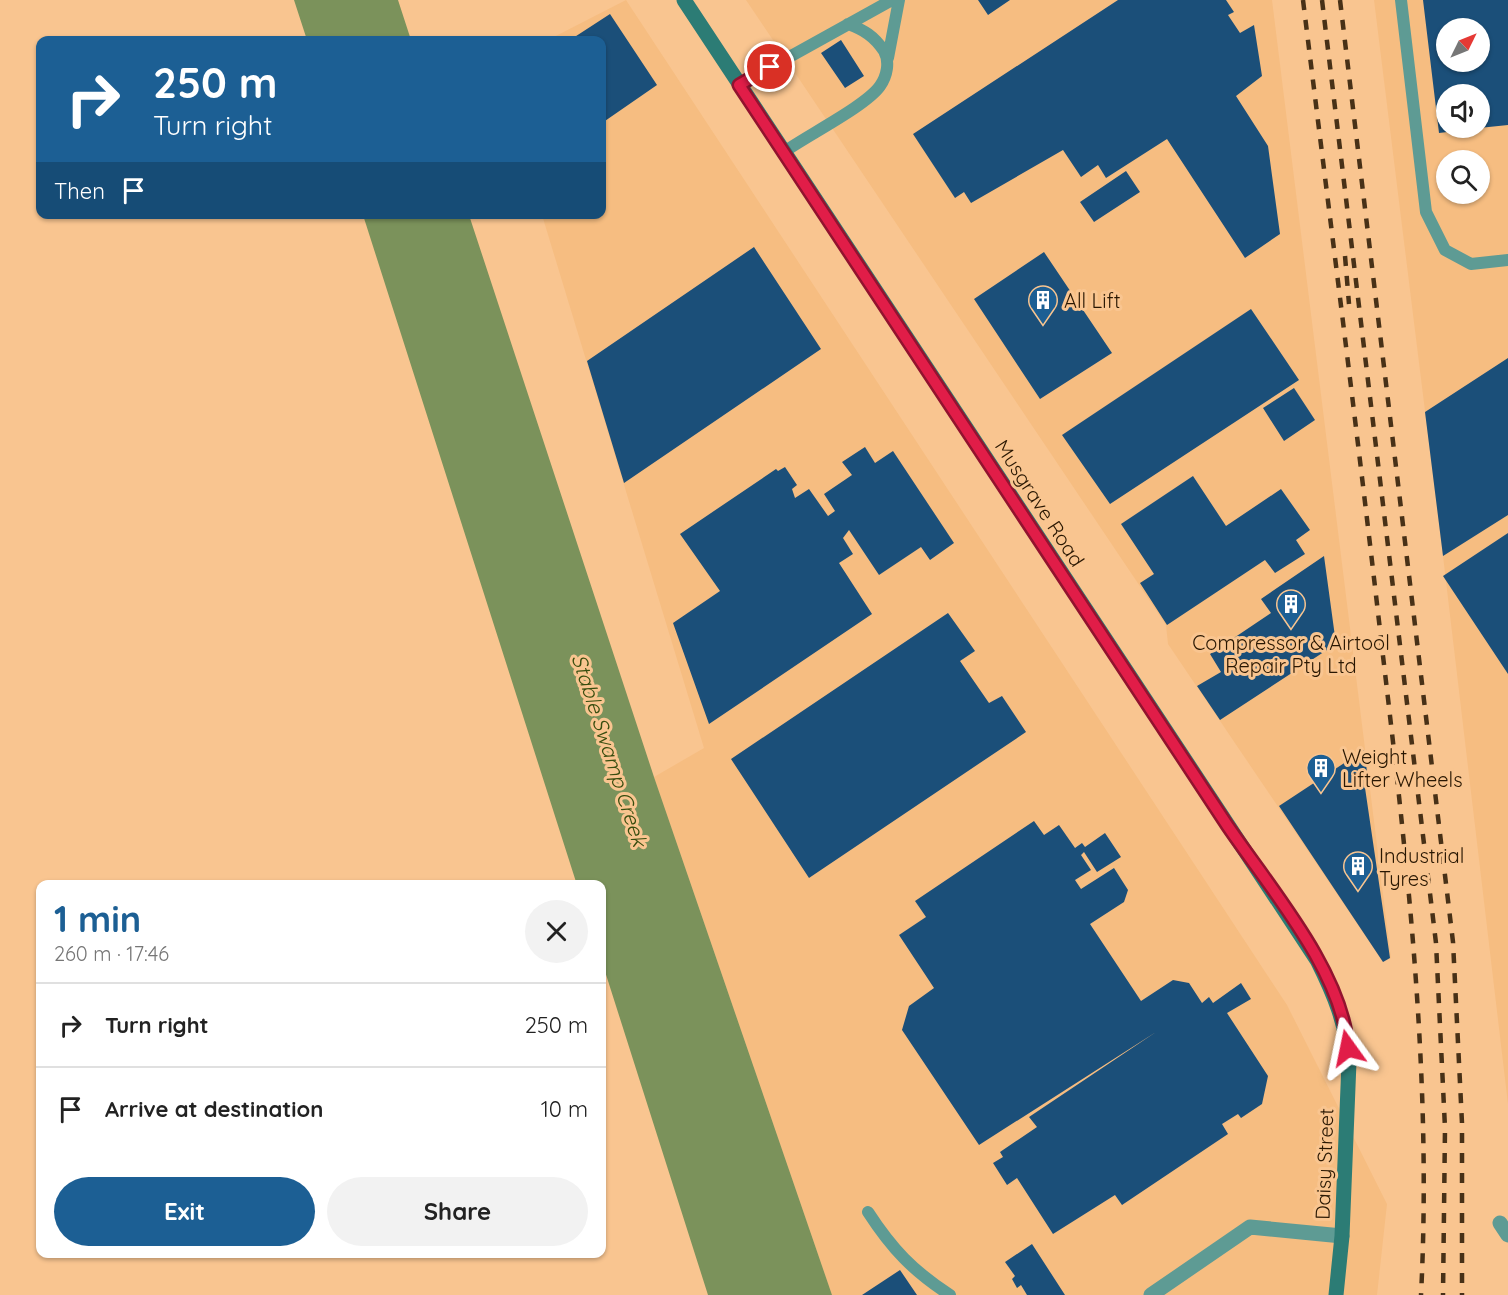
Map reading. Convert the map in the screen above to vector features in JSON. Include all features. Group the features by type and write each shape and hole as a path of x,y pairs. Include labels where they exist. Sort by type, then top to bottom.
{"street":[{"name":"Musgrave Road","path":"684,0 1298,928 1336,1000 1347,1035"},
{"name":"Daisy Street","path":"1336,1295 1342,1236 1350,1062 1347,1035"},
{"path":"1150,1295 1250,1227 1342,1236"}],"lane":[{"path":"739,85 891,0"},
{"path":"784,152 879,88 886,75 899,0"},
{"path":"1401,0 1425,212 1445,250 1472,264 1508,260"},
{"path":"848,24 867,31 888,58"},
{"path":"868,1212 890,1246 920,1276 950,1295"}],"shaded area":[{"path":"626,0 1287,1005 1387,1204 1377,1295 832,1295 654,777 704,748 543,219 606,219 606,36 556,36"},
{"path":"746,0 1272,0 1391,958 1383,962 1168,644 1166,625"},
{"path":"1374,0 1508,0 1508,1104 1443,556"}],"water":[{"path":"294,0 398,0 410,36 306,36"},
{"name":"Stable Swamp Creek","path":"364,219 470,219 654,777 832,1295 708,1295 606,975 606,880 575,880"}],"building":[{"path":"978,0 1010,0 988,15"},
{"path":"1118,0 1226,0 1234,12 1228,15 1240,33 1254,25 1262,76 1236,96 1268,146 1280,234 1245,258 1167,139 1106,178 1098,165 1081,177 1063,150 971,203 964,192 955,198 913,134"},
{"path":"1423,0 1508,0 1508,125 1490,127 1490,84 1436,84 1436,108"},
{"path":"610,14 657,85 606,120 606,36 576,36"},
{"path":"841,40 864,76 845,88 821,53"},
{"path":"1126,171 1140,192 1094,222 1080,202"},
{"path":"754,247 821,349 624,483 587,361"},
{"name":"All Lift","path":"1044,252 1112,353 1040,399 974,299"},
{"path":"1251,309 1299,380 1110,504 1062,435"},
{"path":"1508,358 1508,515 1443,556 1425,412"},
{"path":"1294,388 1315,420 1284,441 1263,408"},
{"path":"865,447 875,463 893,451 954,543 930,560 921,547 879,575 849,530 843,538 853,554 839,563 872,614 709,724 673,623 720,591 680,534 776,469 778,471 785,467 797,485 792,489 795,498 809,489 828,516 835,511 824,494 852,475 842,462"},
{"path":"1193,476 1226,526 1281,489 1310,530 1296,540 1305,554 1275,573 1265,560 1167,625 1140,583 1154,574 1121,524"},
{"path":"1508,533 1508,674 1443,576"},
{"name":"Compressor & Airtool Repair Pty Ltd","path":"1324,556 1336,644 1220,720 1197,686 1221,672 1210,654 1271,613 1261,599"},
{"path":"948,613 975,651 960,661 989,703 1002,696 1026,732 809,878 731,759"},
{"name":"Industrial Tyres","path":"1364,750 1368,779 1364,781 1390,958 1383,962 1279,806"},
{"path":"1034,821 1044,835 1059,825 1075,848 1082,843 1085,847 1105,833 1121,857 1097,872 1084,852 1081,855 1091,870 1075,880 1081,889 1114,868 1128,890 1124,902 1090,924 1141,1001 1173,980 1189,983 1202,1003 1209,997 1213,1003 1241,983 1251,999 1227,1013 1268,1076 1262,1104 1241,1118 1238,1114 1222,1124 1228,1134 1122,1205 1115,1195 1053,1234 1017,1178 1007,1185 993,1163 1003,1157 1000,1152 1037,1127 1029,1117 1156,1032 979,1145 902,1030 909,1006 934,988 899,935 926,917 915,901"},
{"path":"1032,1244 1065,1295 1027,1295 1021,1285 1017,1288 1012,1279 1015,1276 1005,1262"},
{"path":"900,1270 917,1295 862,1295"}],"railway":[{"path":"1303,0 1354,410 1409,895 1416,975 1423,1135 1424,1215 1421,1295"},
{"path":"1322,0 1436,943 1445,1128 1443,1295"},
{"path":"1340,0 1453,942 1462,1123 1462,1295"},
{"path":"1345,256 1349,304"}],"place":[{"name":"All Lift","path":"1043,326"},
{"name":"Compressor & Airtool Repair Pty Ltd","path":"1291,630"},
{"name":"Weight Lifter Wheels","path":"1321,794"},
{"name":"Industrial Tyres","path":"1358,892"}],"route":[{"path":"770,67 739,85 1227,825 1298,928 1317,960 1336,1000 1347,1035 1348,1048"}]}
